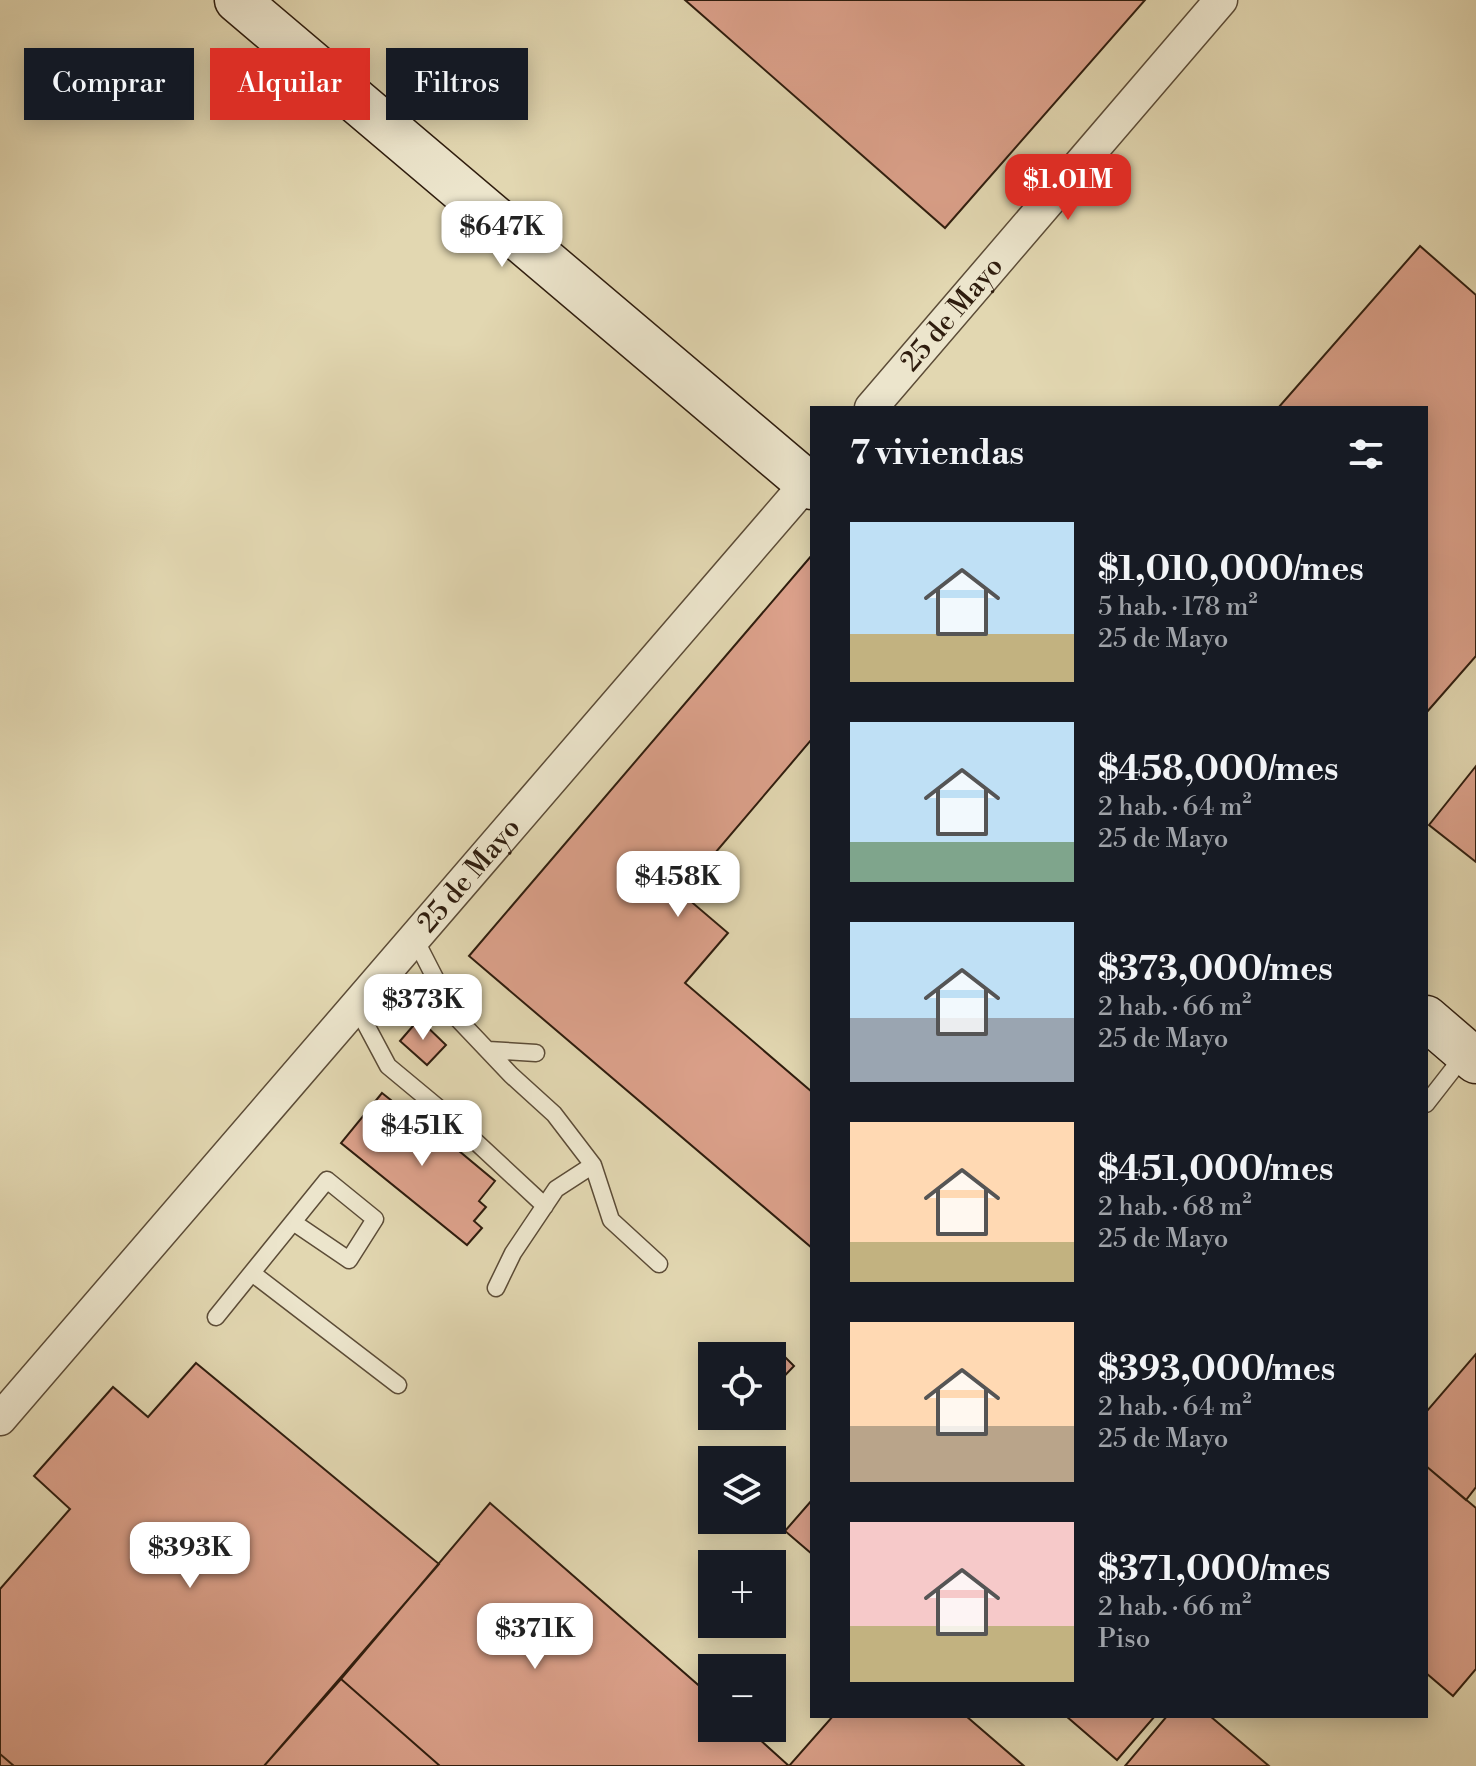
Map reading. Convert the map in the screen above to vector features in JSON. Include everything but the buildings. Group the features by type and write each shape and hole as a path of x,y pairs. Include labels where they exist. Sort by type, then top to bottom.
{"street":[{"path":"237,0 810,483"},
{"name":"25 de Mayo","path":"873,406 1221,0"},
{"name":"25 de Mayo","path":"0,1419 810,483"},
{"path":"1428,1020 1471,1057"}],"lane":[{"path":"415,939 454,1015 511,1075 554,1114 593,1165 611,1220 659,1264"},
{"path":"356,1006 388,1066 447,1115 545,1206"},
{"path":"488,1050 536,1053"},
{"path":"1428,1102 1471,1057"},
{"path":"496,1288 513,1253 556,1189 593,1165"},
{"path":"216,1317 327,1180 375,1219 349,1260 293,1222"},
{"path":"252,1273 398,1385"}]}
